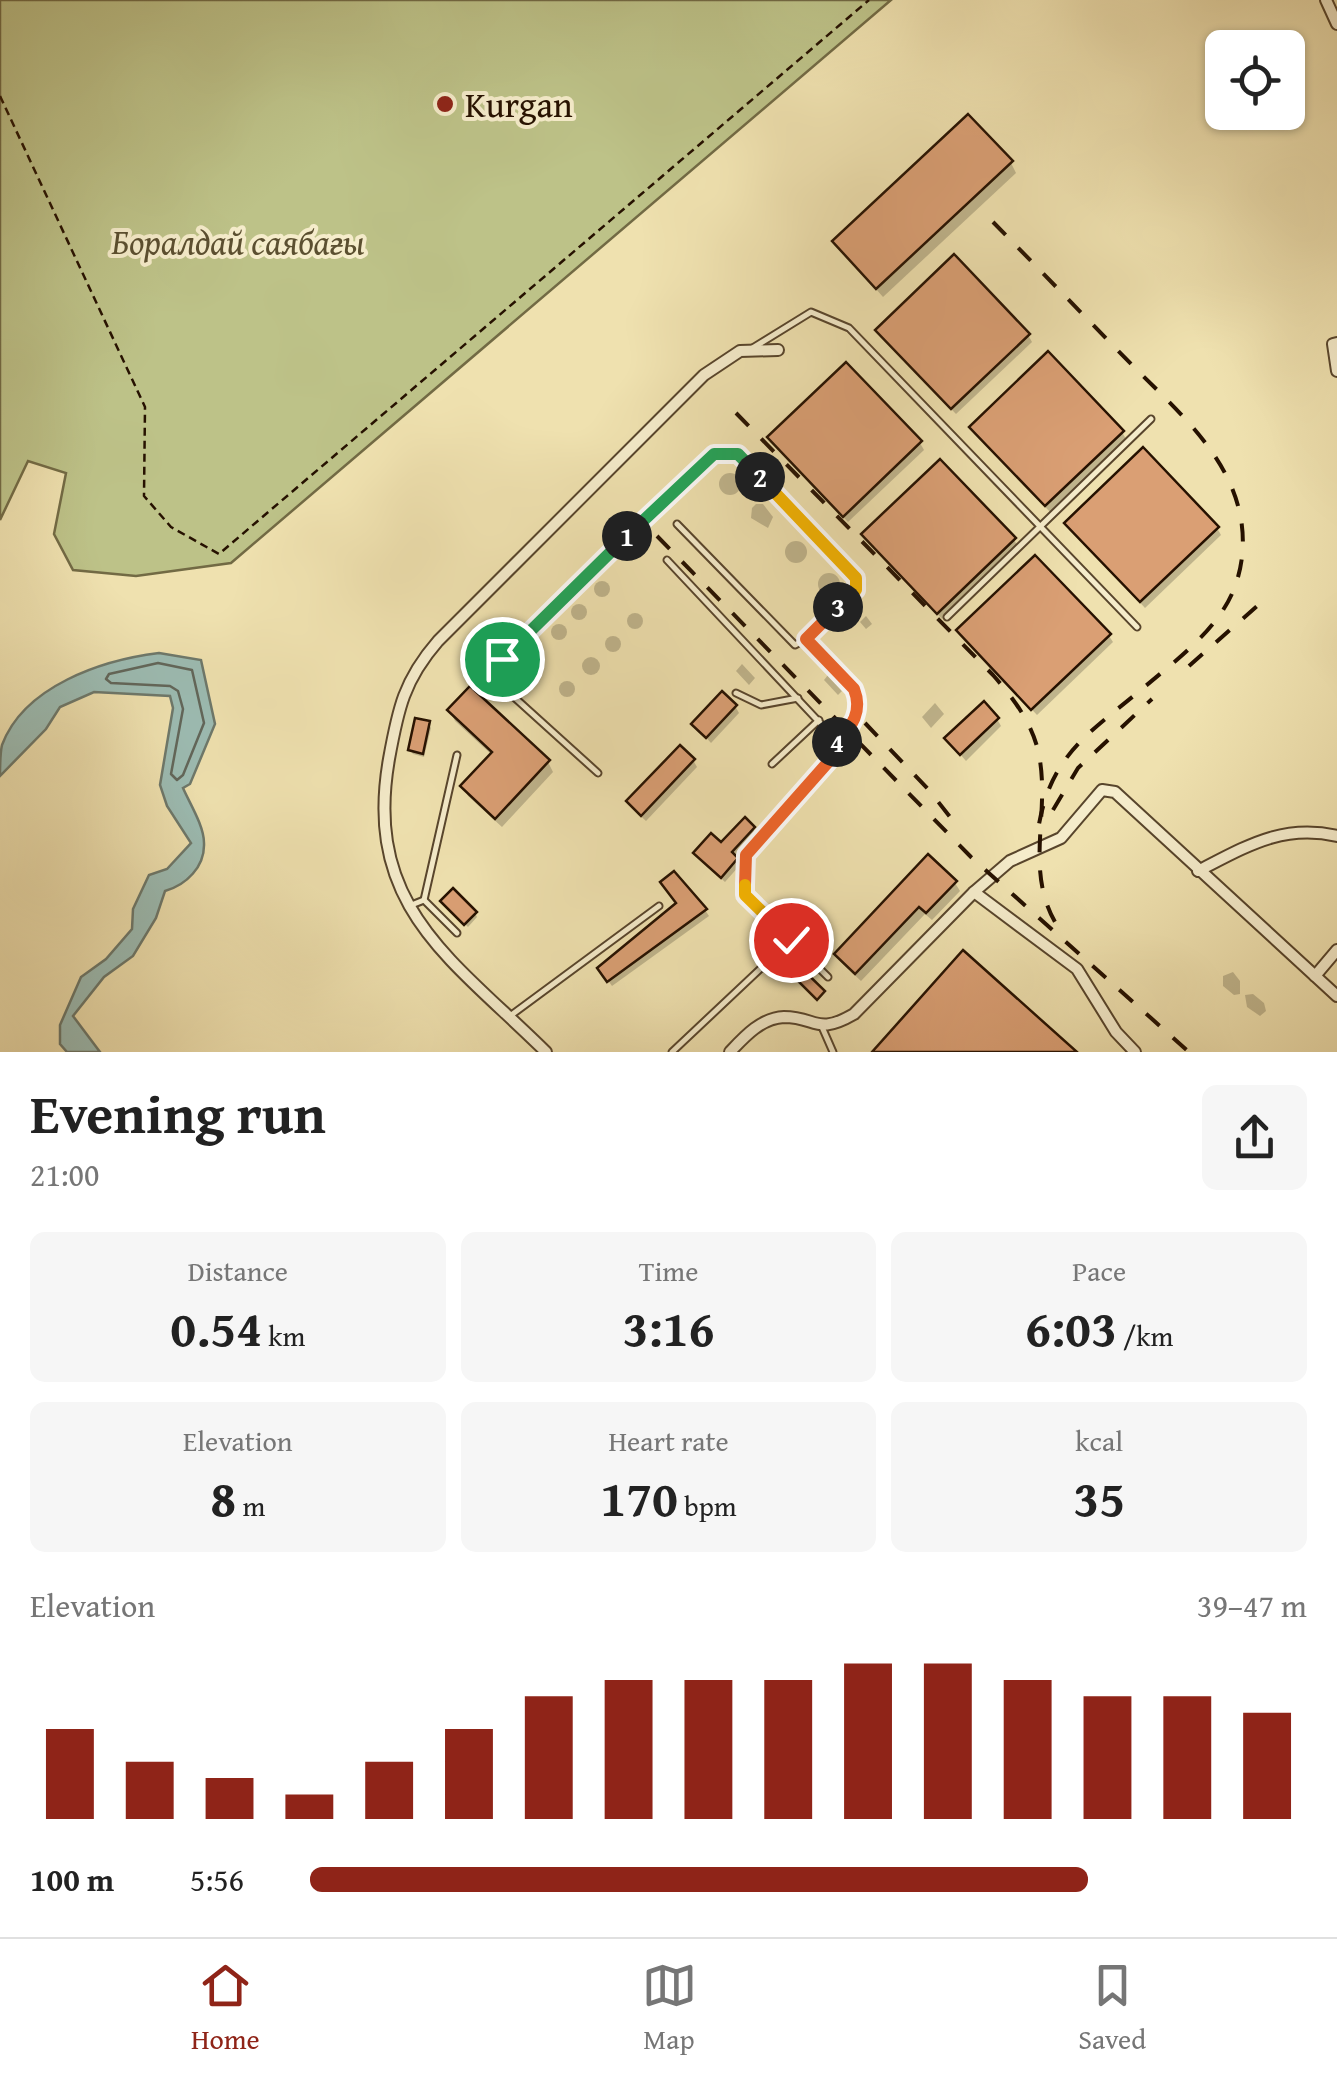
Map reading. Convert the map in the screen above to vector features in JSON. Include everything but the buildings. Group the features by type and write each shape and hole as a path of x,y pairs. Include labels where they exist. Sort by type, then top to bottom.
{"street":[{"path":"1326,0 1337,24"},
{"path":"1337,343 1333,344 1337,371"},
{"path":"546,1052 423,929 408,906 385,847 382,821 398,704 410,678 438,641 704,375 740,351 778,350"},
{"path":"730,1052 749,1032 770,1020 786,1017 822,1027 854,1014 974,892 1010,862 1061,838 1102,790 1115,792 1337,996"},
{"path":"1198,870 1282,832 1316,830 1337,836"},
{"path":"974,892 1077,970 1116,1032 1135,1052"},
{"path":"1315,976 1337,950"}],"lane":[{"path":"748,350 811,312 849,328 1137,627"},
{"path":"947,618 1151,419"},
{"path":"598,774 504,688 502,659 714,454 738,454 856,578 856,590 795,645 677,524"},
{"path":"666,560 837,741"},
{"path":"806,639 854,689 856,720 837,741 830,760 746,855 745,895 828,977"},
{"path":"736,693 761,705 798,698"},
{"path":"772,764 819,720"},
{"path":"424,900 457,755"},
{"path":"408,906 424,900"},
{"path":"424,900 456,933"},
{"path":"510,1016 659,906"},
{"path":"672,1052 791,940"},
{"path":"822,1027 833,1052"}],"path":[{"path":"0,96 145,406 144,496 171,528 219,554 869,0"}],"green space":[{"name":"Боралдай саябағы","path":"0,0 891,0 231,563 136,576 73,570 54,534 66,473 28,461 0,520"}],"water":[{"path":"159,653 201,660 215,724 190,784 183,788 202,829 203,852 193,874 165,891 156,918 133,956 104,977 73,1016 100,1052 67,1052 60,1044 60,1025 81,977 106,959 132,929 133,909 149,875 167,869 191,843 167,806 160,785 173,708 170,696 94,692 60,707 46,729 0,776 2,745 28,707 67,679 114,662"}],"railway":[{"path":"993,222 1198,434 1228,479 1243,534 1234,589 1218,618 1181,656 1074,748 1052,783 1038,830"},
{"path":"736,413 993,675 1022,712 1036,744 1042,778 1042,888 1060,930"},
{"path":"657,536 971,857 1189,1052"},
{"path":"1189,666 1264,600"},
{"path":"1053,810 1078,768 1152,699"},
{"path":"865,723 929,790 957,826"}],"place":[{"name":"Kurgan","path":"445,104"}],"route":[{"path":"502,659 704,461 723,452 738,454 856,578 857,585 806,639 854,689 856,720 837,741 830,760 746,855 745,895 791,940"}]}
